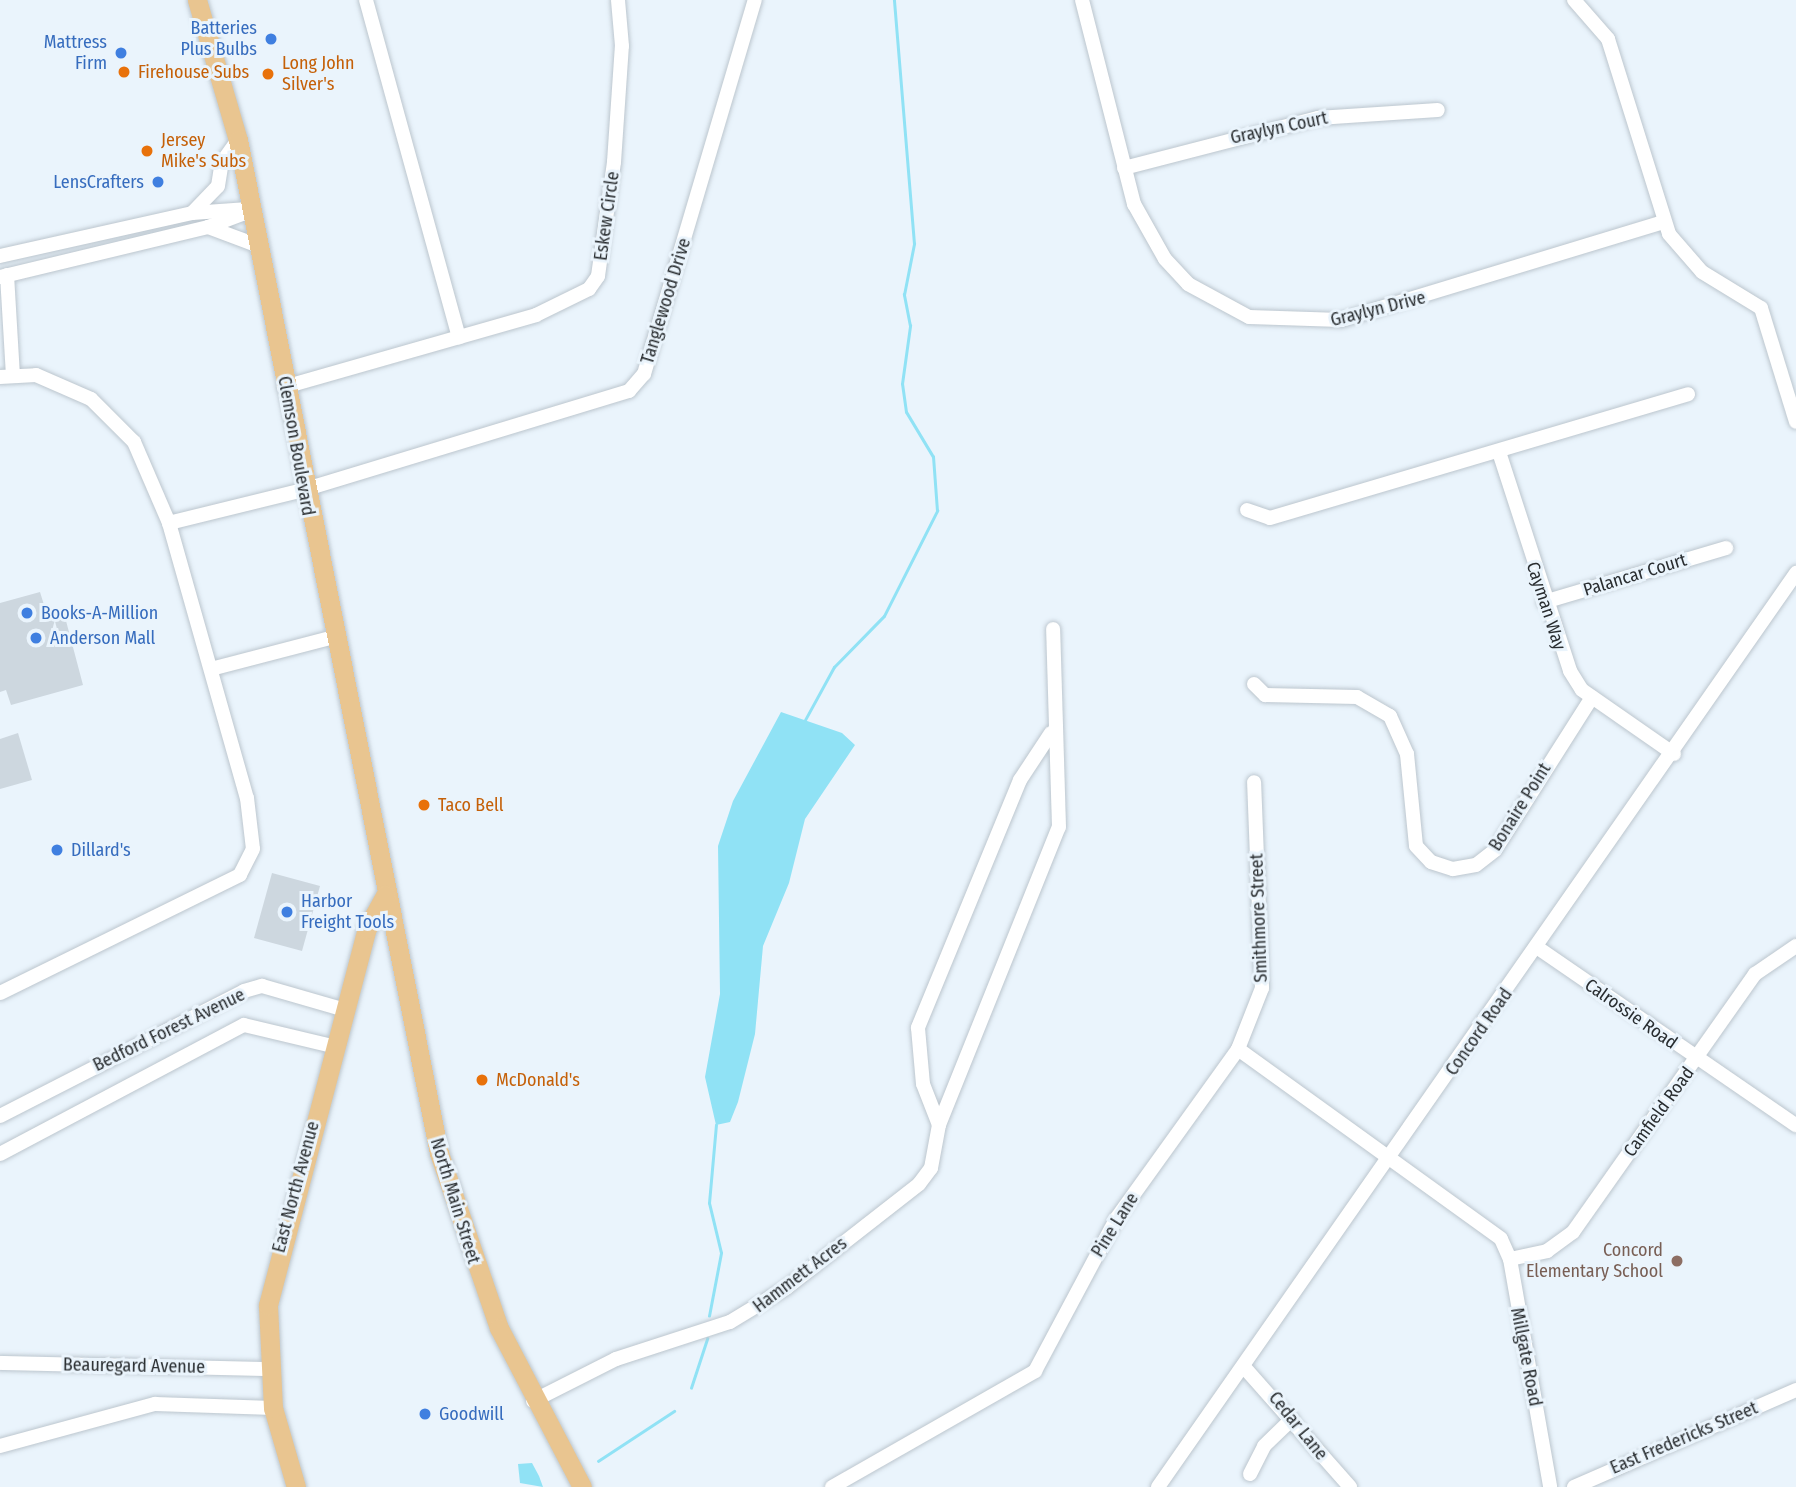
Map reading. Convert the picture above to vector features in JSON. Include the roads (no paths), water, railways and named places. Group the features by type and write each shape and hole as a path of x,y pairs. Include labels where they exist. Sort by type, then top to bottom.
{"main road":[{"name":"Clemson Boulevard","path":"197,0 238,140 253,210 303,490 385,895"},
{"name":"East North Avenue","path":"296,1487 272,1408 268,1369 268,1305 279,1248 367,928 385,895"},
{"name":"North Main Street","path":"385,895 445,1179 533,1401 582,1487"}],"street":[{"path":"366,0 458,337"},
{"name":"Eskew Circle","path":"285,387 571,303 598,276 620,72 618,0"},
{"name":"Tanglewood Drive","path":"169,523 303,490 629,391 648,361 755,0"},
{"name":"Graylyn Drive","path":"1082,0 1124,168 1151,238 1188,284 1237,312 1274,323 1342,320 1663,222"},
{"path":"1574,0 1608,39 1663,222 1702,272 1761,308 1796,422"},
{"name":"Graylyn Court","path":"1124,168 1318,118 1438,110"},
{"path":"192,213 218,186 222,162 238,140"},
{"path":"0,256 192,213 253,210"},
{"path":"0,993 240,875 253,849 247,798 169,523 134,442 91,399 36,375 6,377 4,276 208,227 253,210"},
{"path":"208,227 259,246"},
{"path":"1247,510 1270,518 1688,394"},
{"name":"Cayman Way","path":"1499,452 1560,652 1592,697 1674,754"},
{"name":"Palancar Court","path":"1544,603 1726,548"},
{"name":"Concord Road","path":"1158,1487 1674,754 1796,573"},
{"name":"Hammett Acres","path":"533,1401 616,1359 759,1307 919,1184 931,1168 939,1125 1059,827 1051,733 1053,629"},
{"path":"211,669 334,637"},
{"name":"Bonaire Point","path":"1254,684 1265,695 1357,697 1390,716 1407,754 1416,846 1431,862 1453,869 1476,865 1495,850 1592,697"},
{"path":"939,1125 923,1084 918,1028 1020,780 1051,733"},
{"name":"Smithmore Street","path":"1238,1049 1262,988 1254,782"},
{"name":"Camfield Road","path":"1510,1259 1546,1251 1573,1232 1755,974 1796,946"},
{"name":"Calrossie Road","path":"1538,948 1696,1060 1796,1125"},
{"name":"Bedford Forest Avenue","path":"0,1116 244,991 262,986 345,1010"},
{"name":"Bedford Forest Avenue","path":"0,1154 244,1025 336,1047"},
{"path":"1238,1049 1391,1157"},
{"name":"Pine Lane","path":"832,1487 1035,1371 1116,1219 1238,1049"},
{"name":"Millgate Road","path":"1391,1157 1501,1240 1510,1259 1550,1487"},
{"name":"Beauregard Avenue","path":"0,1363 268,1369"},
{"name":"Cedar Lane","path":"1244,1367 1350,1487"},
{"name":"East Fredericks Street","path":"1574,1487 1796,1390"},
{"path":"0,1446 155,1404 272,1408"},
{"path":"1250,1474 1264,1446 1292,1419"}],"water":[{"path":"781,712 842,733 855,745 805,819 789,883 763,946 755,1034 738,1102 730,1122 716,1125 705,1077 720,994 718,846 733,801"},
{"path":"532,1463 543,1487 520,1483 518,1464"}],"waterway":[{"path":"805,720 834,667 884,616 937,511 933,457 906,412 902,384 910,326 904,295 914,244 894,0"},
{"path":"709,1316 721,1253 709,1203 716,1125"},
{"path":"691,1388 707,1339"},
{"path":"598,1461 674,1411"}],"place":[{"name":"Batteries Plus Bulbs","path":"271,39"},
{"name":"Mattress Firm","path":"121,53"},
{"name":"Firehouse Subs","path":"124,72"},
{"name":"Long John Silver's","path":"268,74"},
{"name":"Jersey Mike's Subs","path":"147,151"},
{"name":"LensCrafters","path":"158,182"},
{"name":"Books-A-Million","path":"27,613"},
{"name":"Anderson Mall","path":"36,638"},
{"name":"Taco Bell","path":"424,805"},
{"name":"Dillard's","path":"57,850"},
{"name":"Harbor Freight Tools","path":"287,912"},
{"name":"McDonald's","path":"482,1080"},
{"name":"Concord Elementary School","path":"1677,1261"},
{"name":"Goodwill","path":"425,1414"}]}
